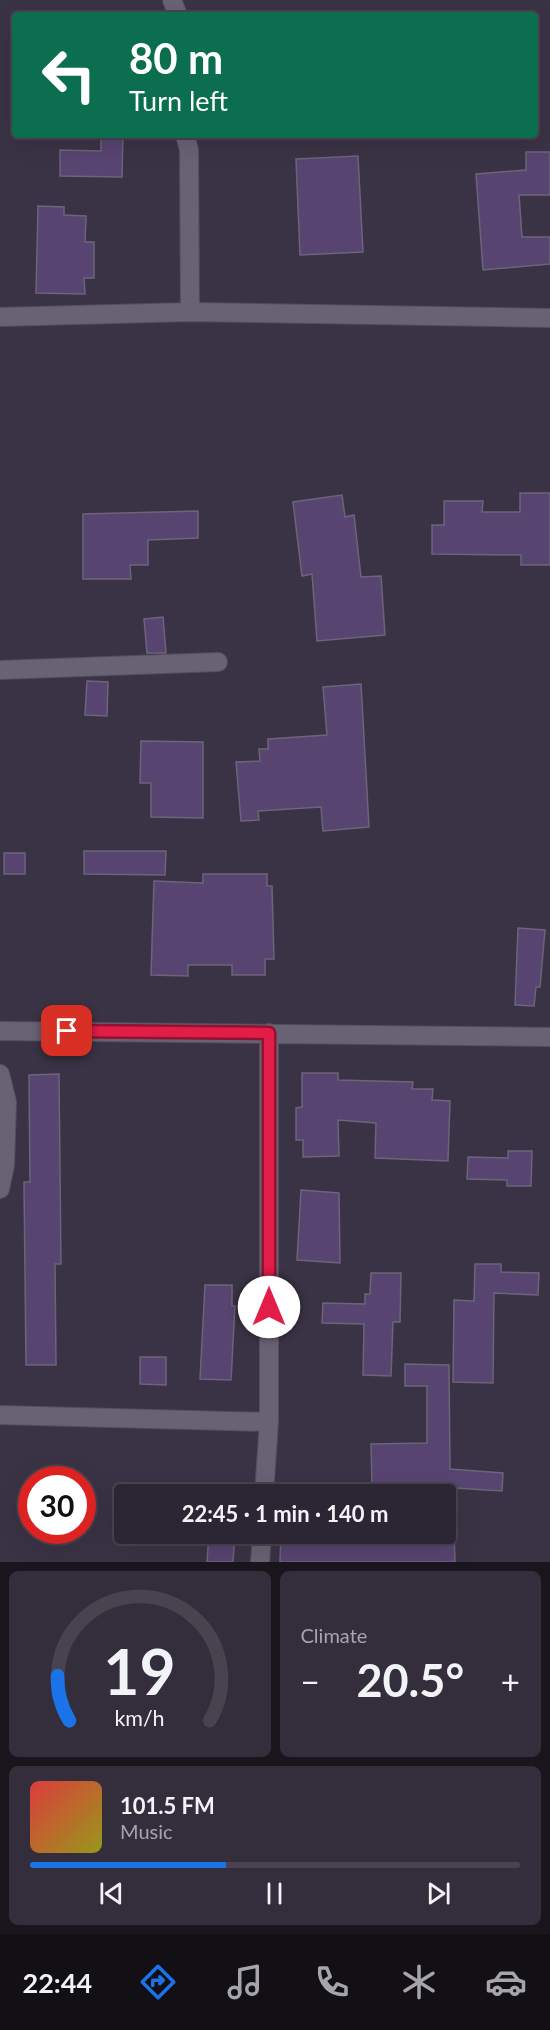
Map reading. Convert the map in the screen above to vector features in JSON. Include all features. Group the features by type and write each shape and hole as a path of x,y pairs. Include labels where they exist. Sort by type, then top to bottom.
{"street":[{"path":"186,138 189,150 190,312"},
{"path":"0,317 190,312 550,318"},
{"path":"0,670 218,662"},
{"path":"0,1031 550,1037"},
{"path":"265,1484 269,1422 269,1033"},
{"path":"0,1074 7,1102 5,1165 0,1189"},
{"path":"0,1415 269,1422"},
{"path":"260,1562 261,1544"}],"building":[{"path":"101,138 123,138 122,177 60,176 60,150 101,151"},
{"path":"526,152 550,152 550,195 519,195 522,237 550,237 550,264 483,270 476,174 526,170"},
{"path":"358,156 363,252 300,255 296,159"},
{"path":"38,206 64,207 64,215 86,216 85,242 94,242 94,278 84,278 85,294 36,293"},
{"path":"520,493 550,493 550,565 521,565 521,555 432,554 432,525 444,525 444,501 483,501 482,512 520,512"},
{"path":"342,495 345,517 354,515 361,577 381,576 385,635 317,641 312,574 302,576 293,502"},
{"path":"198,511 198,538 148,540 148,565 130,565 131,579 83,579 83,514"},
{"path":"163,617 166,653 147,653 144,619"},
{"path":"87,681 108,682 107,716 85,715"},
{"path":"361,684 369,827 323,831 321,807 258,811 259,820 241,821 236,762 260,761 259,749 268,749 268,739 327,735 323,687"},
{"path":"141,741 203,742 203,818 151,817 151,783 140,783"},
{"path":"84,851 166,851 165,875 84,874"},
{"path":"4,853 25,853 25,874 4,874"},
{"path":"203,874 267,874 267,886 272,886 274,959 265,959 265,975 232,975 232,965 188,965 188,976 151,975 154,881 203,883"},
{"path":"518,928 545,930 540,987 536,987 534,1006 515,1005"},
{"path":"302,1073 338,1073 338,1080 413,1082 412,1089 433,1089 432,1100 450,1101 448,1161 375,1158 376,1123 338,1120 339,1156 303,1157 303,1140 296,1140 296,1108 302,1107"},
{"path":"59,1074 61,1264 55,1264 56,1365 26,1365 24,1182 30,1182 29,1075"},
{"path":"508,1151 532,1151 531,1186 507,1186 507,1180 467,1179 468,1157 508,1158"},
{"path":"301,1190 339,1193 340,1263 297,1260"},
{"path":"475,1264 501,1264 501,1272 539,1273 538,1295 494,1293 493,1383 453,1382 454,1300 474,1301"},
{"path":"371,1273 401,1273 400,1322 393,1322 391,1376 363,1375 364,1324 322,1323 323,1303 365,1304 365,1294 370,1294"},
{"path":"205,1285 232,1285 232,1306 235,1306 231,1380 200,1379"},
{"path":"140,1357 166,1357 166,1385 140,1384"},
{"path":"405,1364 449,1365 450,1469 503,1473 502,1491 456,1488 456,1484 372,1484 371,1444 427,1443 427,1386 405,1386"},
{"path":"208,1544 234,1544 233,1562 207,1562"},
{"path":"281,1544 454,1544 455,1562 280,1562"}],"route":[{"path":"67,1031 269,1033 269,1307"}]}
